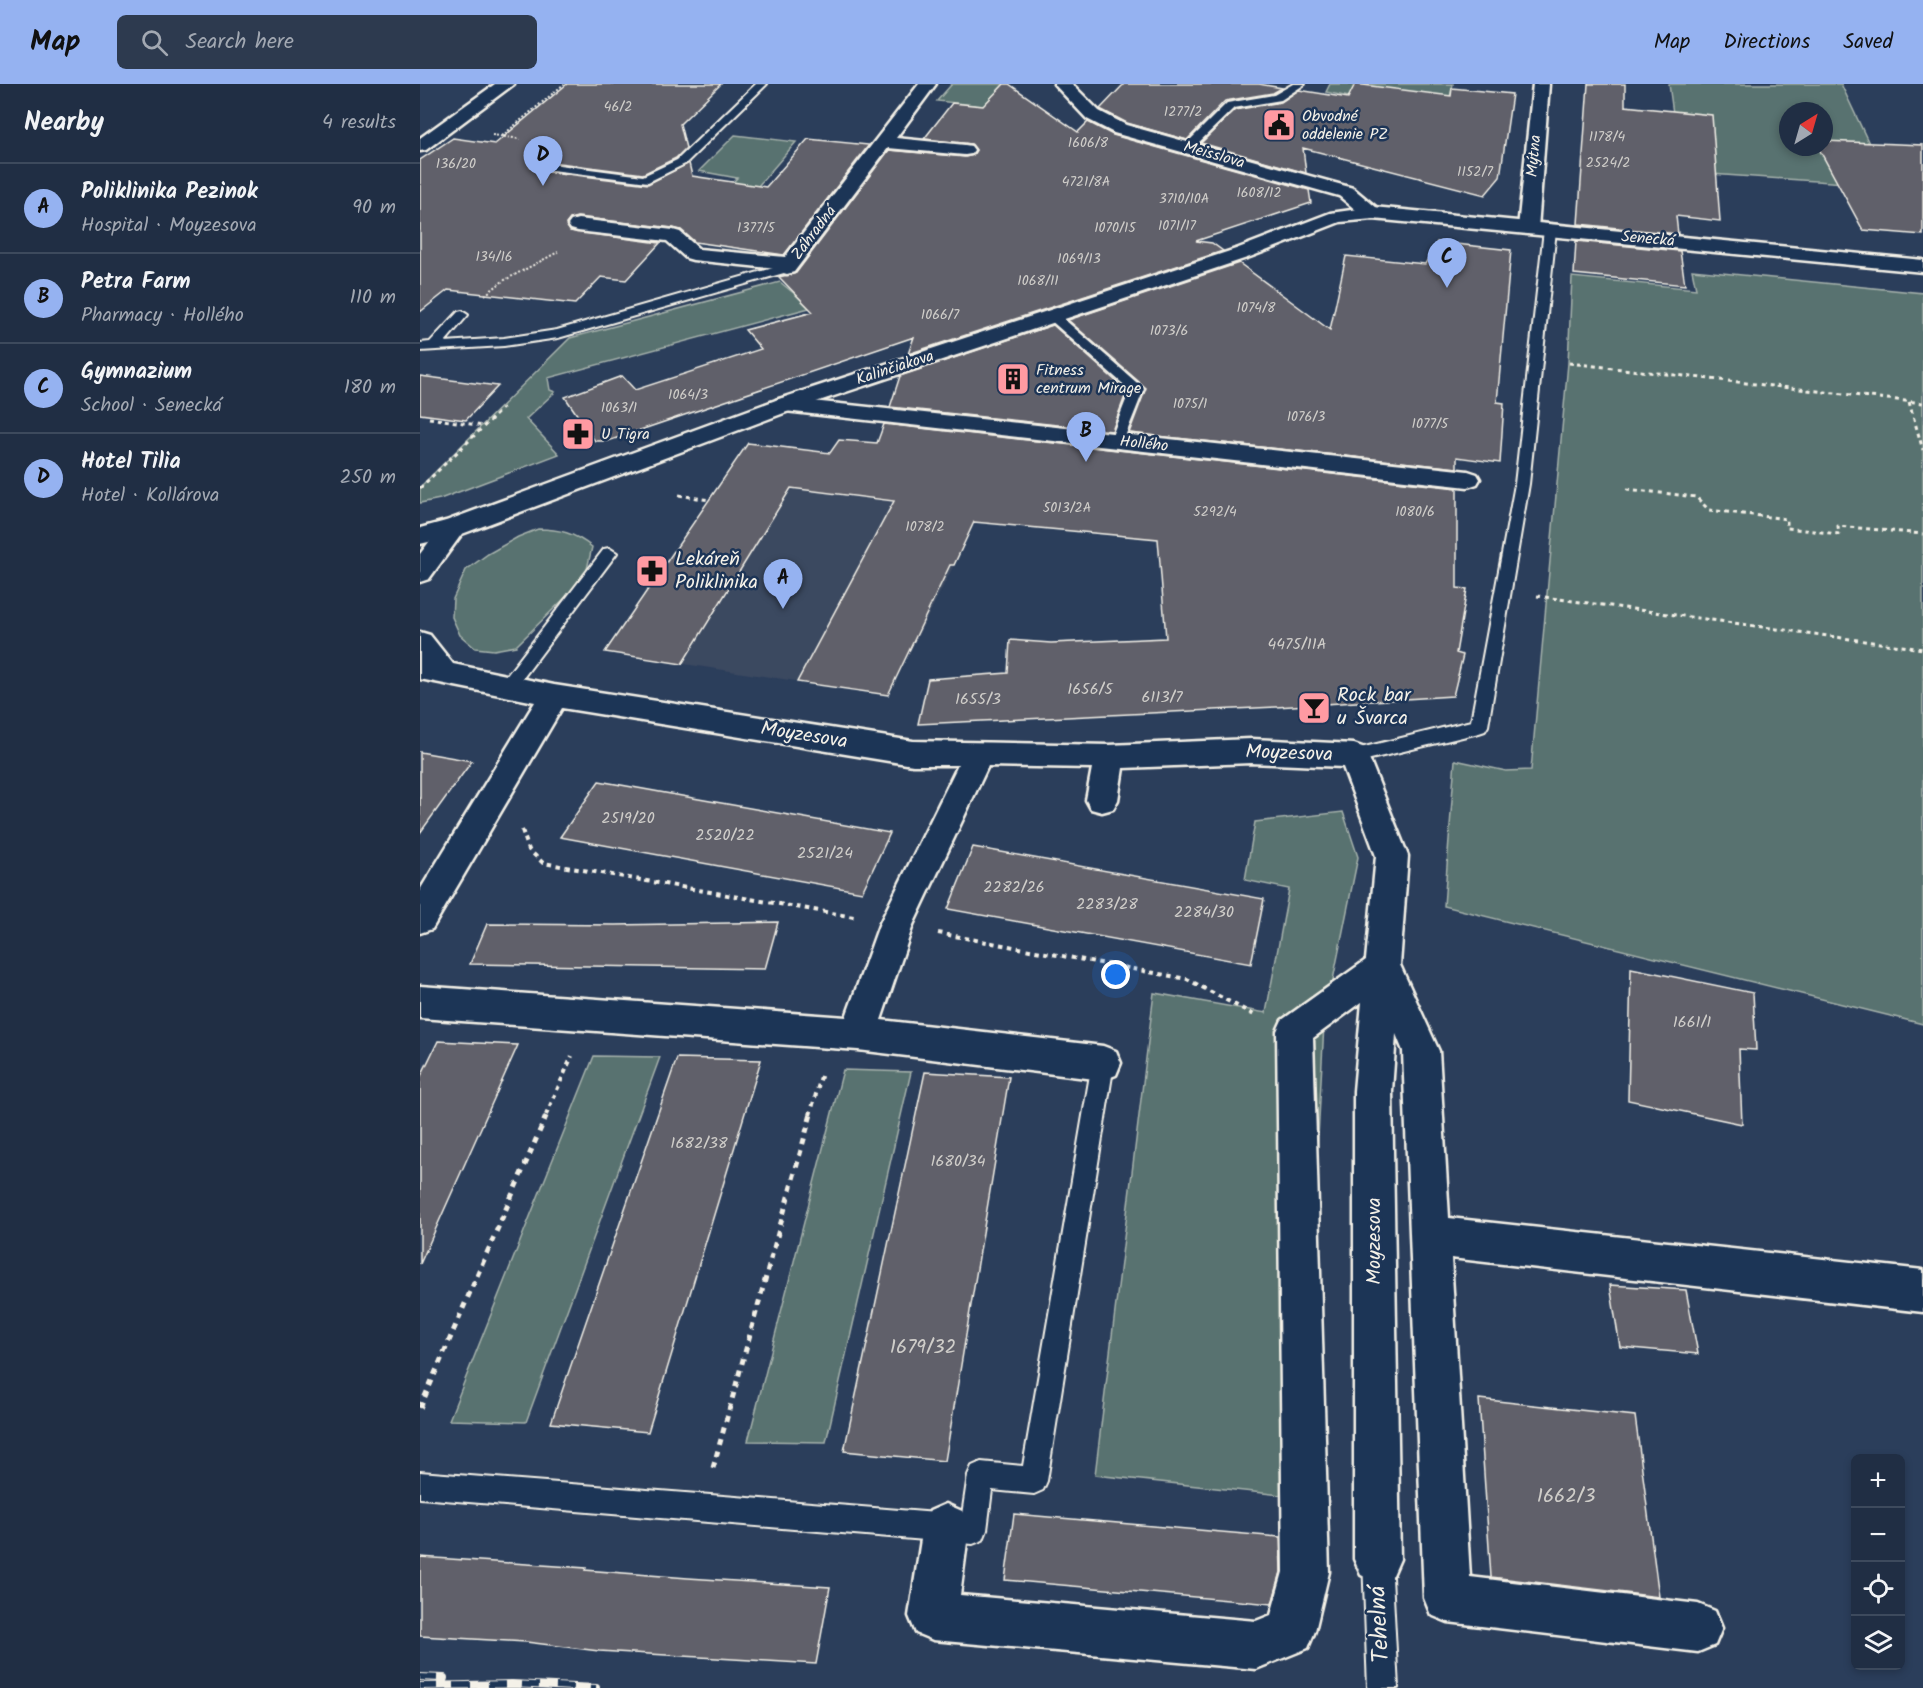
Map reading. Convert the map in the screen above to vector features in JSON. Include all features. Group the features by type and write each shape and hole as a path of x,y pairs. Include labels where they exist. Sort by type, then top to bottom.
{"street":[{"path":"420,146 506,84"},
{"name":"Záhradná","path":"789,266 928,84"},
{"name":"Meisslova","path":"1062,84 1093,115 1120,129 1346,192 1373,213"},
{"name":"Mýtna","path":"1528,228 1541,84"},
{"path":"429,117 457,120"},
{"path":"883,142 965,150"},
{"name":"Senecká","path":"1373,213 1923,266"},
{"name":"Kalinčiakova","path":"420,536 453,528 784,405 1244,253 1337,217 1373,213"},
{"path":"578,225 673,236 693,254 789,266"},
{"name":"Hollého","path":"784,405 1468,479"},
{"path":"420,573 453,528"},
{"path":"420,642 432,671"},
{"name":"Moyzesova","path":"432,671 554,696 913,753 1109,757 1251,751 1354,756 1392,856 1373,1091 1377,1559"},
{"path":"420,919 554,696"},
{"path":"846,1033 979,754"},
{"path":"1102,800 1109,757"},
{"path":"946,1527 933,1616 1256,1646 1291,1631 1305,1572 1295,1031 1384,967 1421,1051 1448,1598 1698,1628"},
{"path":"420,1002 846,1033 1103,1063"},
{"path":"1430,1236 1923,1291"}],"lane":[{"path":"536,165 644,180 681,162 762,84"},
{"path":"1187,148 1231,105 1277,98 1299,84"},
{"path":"1354,756 1479,726 1522,484 1550,230"},
{"name":"Záhradná","path":"420,347 504,342 580,328 789,266"},
{"path":"434,346 462,315"},
{"path":"1053,316 1137,389 1116,441"},
{"path":"508,686 609,553"},
{"path":"420,1485 972,1530 981,1475 1034,1481 1103,1063"},
{"name":"Tehelná","path":"1377,1559 1383,1688"}],"path":[{"path":"502,136 564,84"},
{"path":"491,135 525,140"},
{"path":"462,315 503,281 608,228"},
{"path":"1568,363 1923,404"},
{"path":"1909,402 1923,450"},
{"path":"420,488 504,407"},
{"path":"429,418 484,426"},
{"path":"1627,489 1696,497 1709,510 1787,519 1787,528 1839,534 1838,526 1923,534"},
{"path":"679,495 709,500"},
{"path":"1527,595 1923,648"},
{"path":"543,863 1186,979 1266,1021"},
{"path":"420,1408 590,1014"},
{"path":"702,1508 846,1033"}],"shaded area":[{"path":"839,440 1005,453 954,565 888,695 605,652 748,443 830,453"}],"green space":[{"path":"952,84 1004,84 984,106 937,101"},
{"path":"1330,84 1453,84 1445,118 1326,92"},
{"path":"1669,84 1841,84 1889,186 1681,172"},
{"path":"735,135 796,142 715,236 669,230 704,200 714,201 737,178 699,171"},
{"path":"1692,270 1923,293 1923,1024 1444,906 1455,760 1506,771 1531,770 1568,363 1572,277 1696,289"},
{"path":"780,282 809,308 548,378 550,390 555,392 526,419 559,454 440,499 420,503 420,487 570,338"},
{"path":"538,529 566,533 592,547 585,578 516,646 494,650 475,648 460,635 452,617 453,599 466,570 488,554"},
{"path":"1343,812 1358,857 1324,1024 1299,1497 1095,1475 1154,993 1266,1013 1289,889 1245,880 1255,822"},
{"path":"594,1056 660,1057 526,1422 449,1420"},
{"path":"843,1070 911,1072 826,1442 748,1441"}],"building":[{"path":"567,84 721,84 680,124 686,148 676,158 643,174 536,160 529,164 535,170 648,184 689,163 692,176 766,187 808,139 869,145 784,255 695,242 681,230 673,228 577,217 570,219 566,224 570,231 660,243 626,280 601,277 575,304 448,290 420,312 420,160 453,138 495,144"},
{"path":"1004,84 1009,84 1078,132 1088,122 1113,135 1309,190 1311,203 1196,241 1212,243 1223,251 908,354 914,337 608,441 595,441 565,397 622,376 635,390 761,349 745,330 813,312 779,277 796,273 889,150 965,157 973,155 976,150 971,144 924,139 952,103 983,106"},
{"path":"1124,84 1259,84 1282,88 1273,93 1225,101 1187,140 1127,123 1100,109"},
{"path":"1355,84 1451,96 1452,88 1512,94 1500,177 1485,195 1303,148 1306,173 1201,143 1235,110 1281,102 1299,90 1348,98"},
{"path":"1588,84 1625,84 1625,106 1712,115 1720,221 1676,216 1678,234 1578,224"},
{"path":"1833,141 1923,145 1923,235 1863,230 1823,156 1833,156"},
{"path":"1576,241 1680,251 1685,285 1574,274"},
{"path":"1437,242 1511,250 1497,402 1504,403 1500,463 1457,457 1457,468 1129,433 1146,388 1068,320 1239,263 1330,330 1346,256 1425,264"},
{"name":"Fitness centrum Mirage","path":"1053,325 1127,391 1112,431 890,407 900,376"},
{"path":"420,376 498,386 466,420 420,414"},
{"path":"884,424 1457,488 1457,588 1467,589 1456,653 1463,655 1453,696 918,724 928,679 1008,673 1010,640 1051,643 1166,638 1158,539 974,522 954,565 950,565 888,695 797,682 894,501 791,488 682,664 605,652 748,443 830,453 839,440 877,443"},
{"path":"420,752 472,761 420,833"},
{"path":"599,781 890,833 862,892 560,837"},
{"path":"973,847 1264,899 1251,964 948,909"},
{"path":"778,922 765,969 470,964 487,924 615,925"},
{"path":"1631,968 1753,993 1756,1050 1739,1049 1742,1124 1628,1100"},
{"path":"438,1041 518,1045 420,1264 420,1078"},
{"path":"677,1058 761,1060 648,1432 551,1423"},
{"path":"925,1072 1009,1077 945,1461 844,1451"},
{"path":"1610,1285 1686,1290 1698,1354 1620,1347"},
{"path":"1479,1399 1635,1416 1659,1597 1491,1577"},
{"path":"1014,1514 1280,1537 1281,1572 1272,1604 1005,1580"},
{"path":"420,1557 830,1587 816,1664 599,1651 526,1642 420,1636"}],"railway":[{"path":"420,1677 444,1678"},
{"path":"420,1686 512,1684 596,1688"}],"place":[{"name":"Obvodné oddelenie PZ","path":"1279,125"},
{"name":"Hotel Tilia","path":"543,186"},
{"name":"Gymnazium","path":"1447,288"},
{"name":"Fitness centrum Mirage","path":"1013,379"},
{"name":"U Tigra","path":"578,434"},
{"name":"Petra Farm","path":"1086,462"},
{"name":"Lekáreň Poliklinika","path":"652,571"},
{"name":"Poliklinika Pezinok","path":"783,609"},
{"name":"Rock bar u Švarca","path":"1314,708"}]}
